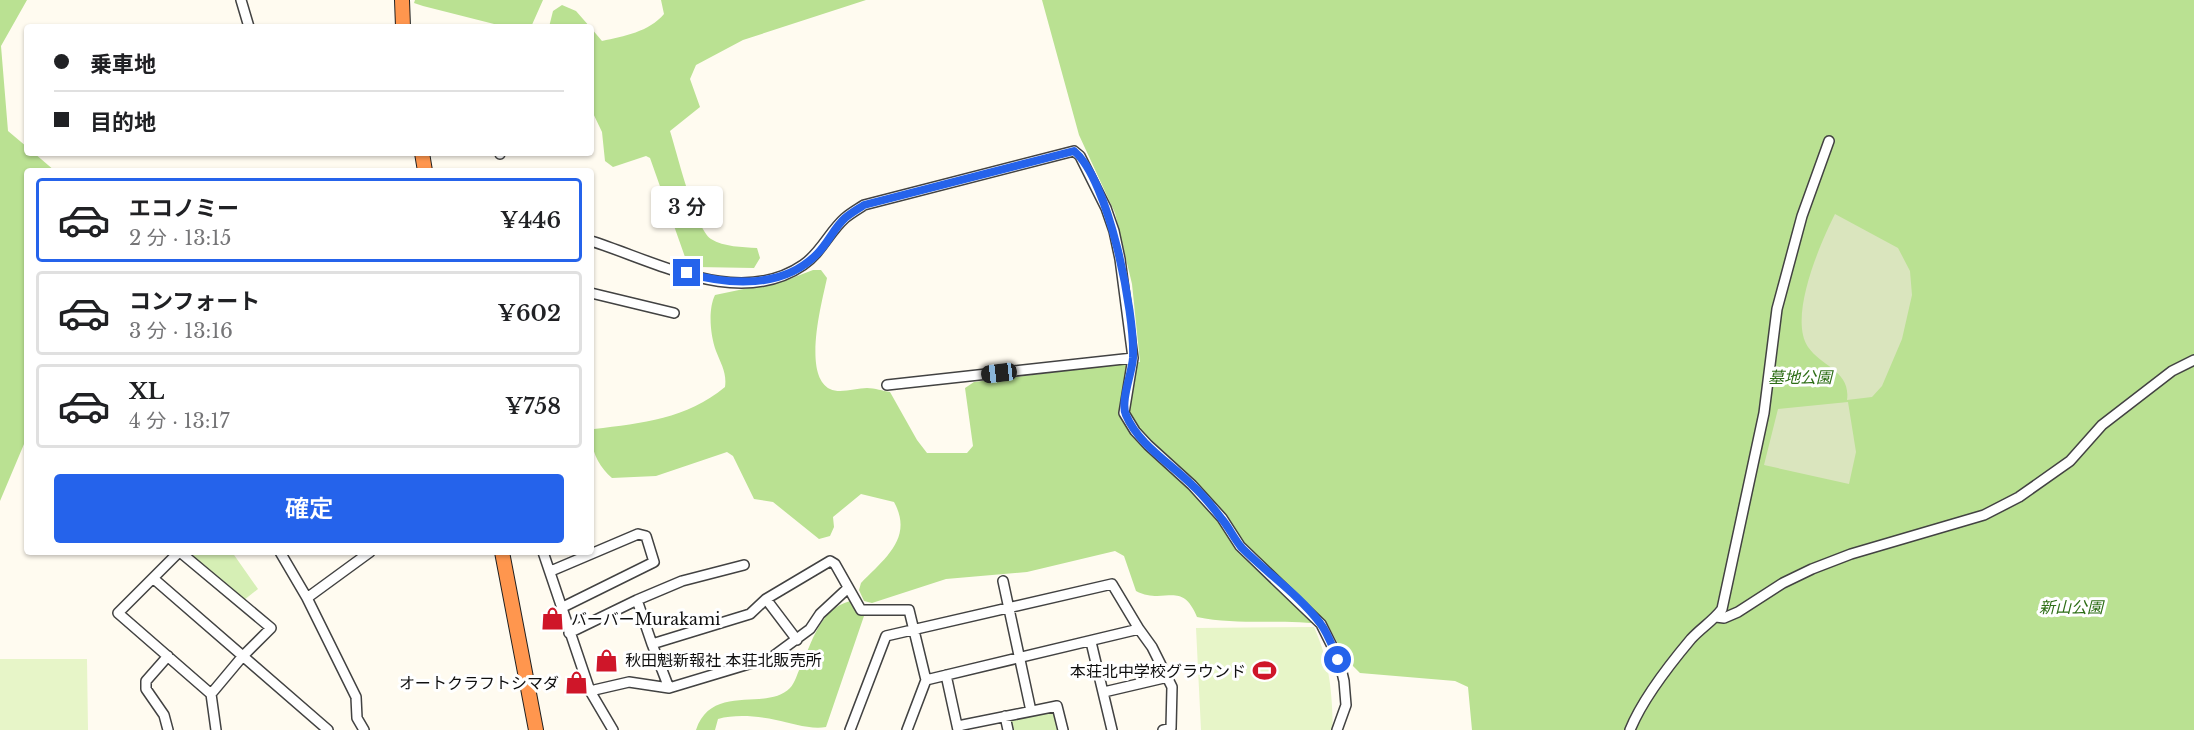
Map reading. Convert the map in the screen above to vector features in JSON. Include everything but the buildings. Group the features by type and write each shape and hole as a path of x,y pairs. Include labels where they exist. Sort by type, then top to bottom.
{"highway":[{"path":"402,0 403,24"},
{"path":"503,555 536,730"}],"street":[{"path":"241,0 248,24"},
{"path":"1630,730 1647,699 1692,638 1716,618 1722,609 1731,577 1736,537 1764,413 1777,309 1802,216 1829,141"},
{"path":"594,242 712,280 749,283 767,280 801,267 817,254 845,218 864,205 1074,151 1080,156 1093,180 1114,231 1128,310 1133,358 1124,413 1135,431 1192,485 1222,518 1240,546 1321,624 1338,660 1344,681 1346,705 1337,730"},
{"path":"594,294 674,313"},
{"path":"887,386 1133,358"},
{"path":"1716,618 1724,618 1738,612 1783,583 1812,569 1851,554 1984,515 2019,497 2070,461 2102,425 2172,371 2194,360"},
{"path":"561,608 654,562 646,536 638,534 594,553"},
{"path":"177,555 118,613 211,694 216,730"},
{"path":"184,555 271,628 242,657 211,694"},
{"path":"282,555 307,598 356,697 357,718 364,730"},
{"path":"307,598 366,555"},
{"path":"544,555 590,691 613,730"},
{"path":"551,571 589,555"},
{"path":"652,644 750,614 766,599 830,561 835,564 861,610 909,610 926,680 907,730"},
{"path":"569,633 682,581 744,565"},
{"path":"154,579 323,728"},
{"path":"1003,581 1031,711"},
{"path":"850,730 886,636 1112,584 1152,647 1172,687 1171,728 1163,730"},
{"path":"590,691 629,682 669,688 772,657 810,629 832,601 848,588"},
{"path":"766,599 797,640"},
{"path":"638,600 669,688"},
{"path":"926,680 1139,629"},
{"path":"1091,642 1112,730"},
{"path":"168,656 146,681 146,689 164,715 168,730"},
{"path":"946,675 958,728 1057,706 1063,730"},
{"path":"1104,692 1168,677"},
{"path":"1005,716 1008,730"}],"green space":[{"path":"0,0 27,0 1,46 8,131 24,144 24,156 38,156 52,168 24,168 24,444 0,501"},
{"path":"415,0 543,0 532,24 494,24 414,3"},
{"path":"661,0 866,0 743,40 696,65 690,79 700,107 670,131 687,189 699,221 711,239 727,245 757,248 760,258 754,268 697,267 685,257 650,158 646,156 613,167 605,161 602,132 594,115 594,32 602,41 619,37 644,29 664,14"},
{"path":"1042,0 2194,0 2194,730 1472,730 1468,687 1455,681 1360,673 1346,659 1328,625 1213,620 1197,617 1185,599 1178,596 1146,595 1136,591 1124,556 1115,551 1027,572 946,579 872,603 864,601 859,590 861,583 894,547 898,537 901,526 894,502 861,494 833,517 834,527 830,536 819,539 773,502 754,499 733,456 727,452 656,476 612,478 602,468 594,451 594,429 647,422 679,413 710,398 725,387 724,373 711,330 711,307 715,295 787,280 813,270 821,270 827,278 818,320 815,354 817,369 822,381 834,390 873,388 890,392 917,440 927,453 967,453 973,446 965,388 974,382 1140,362 1132,284 1115,213 1079,135"},
{"path":"562,5 576,11 587,24 550,24 553,11"},
{"path":"1835,214 1898,248 1910,271 1912,295 1902,339 1882,386 1872,397 1847,400 1845,382 1814,354 1808,347 1803,334 1802,318 1808,281"},
{"path":"1848,402 1856,452 1849,484 1764,465 1778,409"},
{"path":"189,555 234,555 258,589 244,600"},
{"path":"850,601 857,614 864,616 826,727 808,727 739,716 718,719 715,730 696,730 704,715 714,707 727,702 780,695 790,688 813,637 824,619 839,605"},
{"name":"本荘北中学校グラウンド","path":"1314,627 1324,653 1329,677 1333,730 1201,730 1196,628"},
{"path":"0,659 87,659 88,730 0,730"},
{"path":"1057,706 1063,730 1008,730 1005,716"}],"place":[{"name":"バーバーMurakami","path":"553,619"},
{"name":"秋田魁新報社 本荘北販売所","path":"607,660"},
{"name":"本荘北中学校グラウンド","path":"1264,671"},
{"name":"オートクラフトシマダ","path":"577,683"}],"route":[{"path":"687,273 729,283 767,280 801,267 817,254 845,218 864,205 1074,151 1080,156 1106,208 1120,259 1133,358 1124,413 1135,431 1148,445 1192,485 1222,518 1240,546 1321,624 1338,660"}],"park label":[{"name":"墓地公園","path":"1800,377"},
{"name":"新山公園","path":"2071,607"}]}
